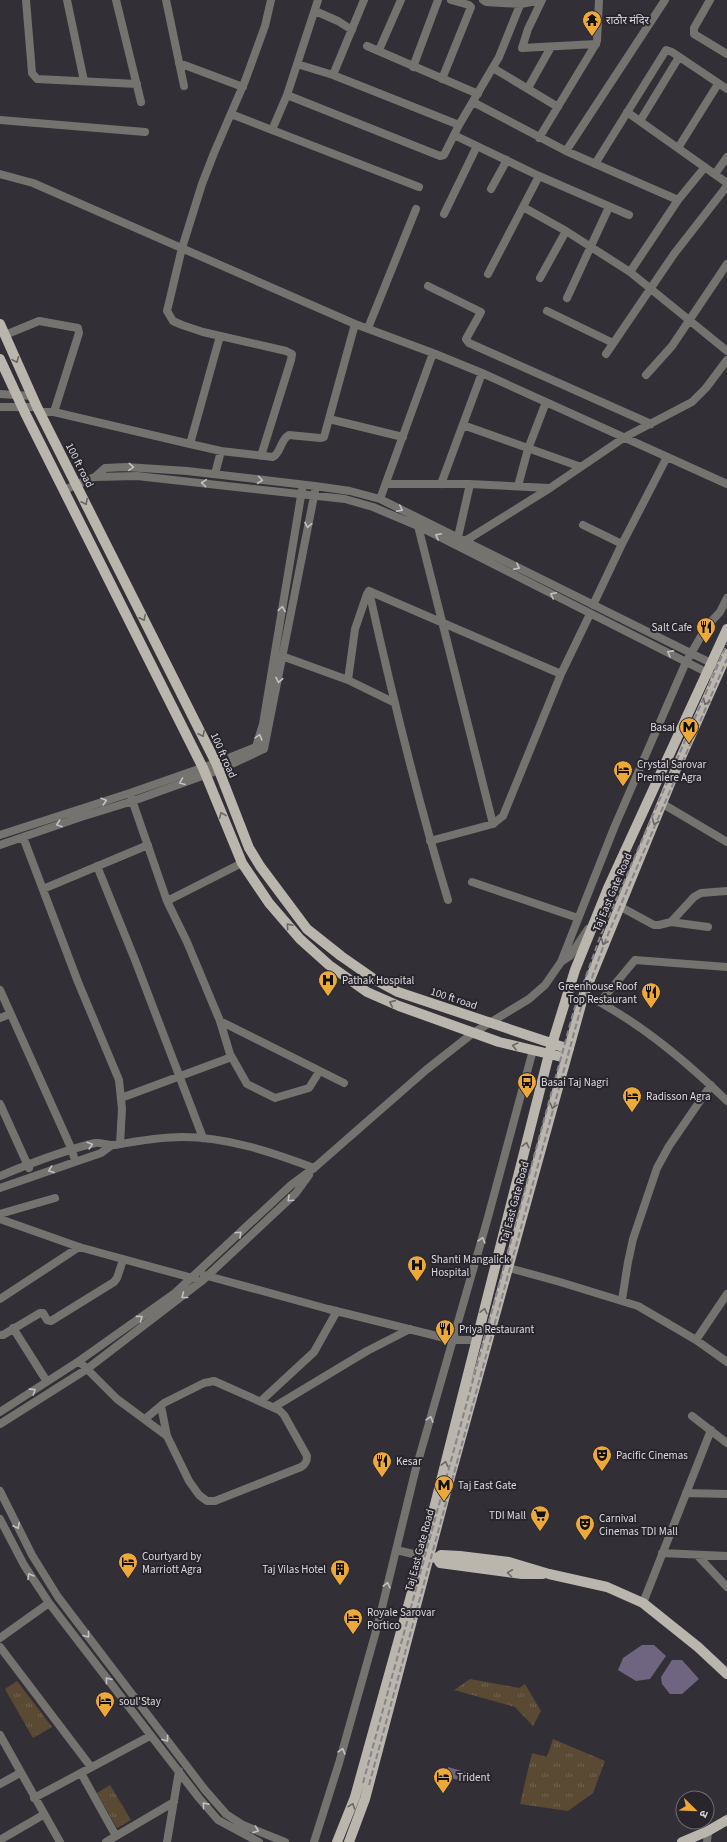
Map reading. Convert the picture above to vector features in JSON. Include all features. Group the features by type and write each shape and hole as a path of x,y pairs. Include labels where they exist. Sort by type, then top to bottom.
{"main road":[{"name":"100 ft road","path":"0,324 38,409 218,767 249,848 260,866 307,929 341,956 374,979 398,992 552,1043 567,1054"},
{"path":"0,359 204,771 242,863 269,903 300,939 329,965 352,983 367,992 399,1006 499,1042 549,1054 567,1054"},
{"path":"337,1842 355,1797 429,1557 476,1340 549,1054 575,970 608,888 714,670 727,630"},
{"name":"Taj East Gate Road","path":"349,1842 365,1799 429,1557 584,994 619,906 663,804 714,670 727,654"},
{"path":"429,1557 441,1555 493,1560 528,1566 549,1574 607,1587 643,1602 698,1647 727,1674"},
{"path":"682,1842 708,1832 727,1820"}],"street":[{"path":"26,0 34,76 40,80 137,84"},
{"path":"67,0 84,82"},
{"path":"116,0 141,102"},
{"path":"166,0 184,86"},
{"path":"261,456 292,354 286,351 182,326 173,321 167,311 182,248 202,184 243,87 265,26 271,0"},
{"path":"272,130 298,64 318,0"},
{"path":"333,75 364,0"},
{"path":"379,50 401,0"},
{"path":"413,67 438,0"},
{"path":"483,0 486,2 522,2 541,0 521,47 596,44"},
{"path":"539,138 596,44 599,0"},
{"path":"566,151 665,0"},
{"path":"710,0 694,28 694,34 727,54"},
{"path":"442,79 471,7 456,1"},
{"path":"287,95 440,156 445,154 459,125 493,68 522,2"},
{"path":"315,11 338,21 352,30"},
{"path":"367,46 478,94"},
{"path":"528,88 551,47"},
{"path":"595,164 663,52 669,50 727,89"},
{"path":"640,121 679,57"},
{"path":"179,63 243,87"},
{"path":"298,64 333,75 459,125"},
{"path":"493,68 558,107"},
{"path":"678,148 718,84"},
{"path":"473,102 566,151 678,200"},
{"path":"606,354 650,288 727,184 627,112"},
{"path":"231,114 419,187"},
{"path":"0,120 145,132"},
{"path":"454,135 539,176 629,215"},
{"path":"444,214 477,146"},
{"path":"715,174 727,157"},
{"path":"491,189 507,160"},
{"path":"630,272 678,200 705,167"},
{"path":"0,174 33,183 355,324 434,353 482,373 727,484"},
{"path":"488,274 539,176"},
{"path":"522,207 566,231 630,272 727,351"},
{"path":"567,298 609,207"},
{"path":"368,328 416,209"},
{"path":"540,278 566,231"},
{"path":"646,376 672,346 727,264"},
{"path":"428,286 481,312 466,339 469,343 650,424"},
{"path":"547,311 613,343"},
{"path":"5,335 39,321 78,328 79,333 54,412"},
{"path":"0,407 22,406 54,412 190,444 261,456 276,456 282,440 288,435 322,438 325,434 355,324"},
{"path":"190,444 220,336"},
{"path":"380,499 434,353"},
{"path":"462,539 550,488 624,437 692,402 699,396 727,360"},
{"path":"441,484 482,373"},
{"path":"0,394 32,396"},
{"path":"518,486 528,448 546,402"},
{"path":"329,419 403,437"},
{"path":"463,425 581,467"},
{"path":"215,474 221,450"},
{"path":"593,605 622,544 667,457"},
{"path":"95,477 105,468 118,466 215,474 316,486 350,491 380,499 690,654 714,670"},
{"path":"64,490 95,477 137,476 352,501 373,507 418,526 686,662 714,670"},
{"path":"386,484 470,484 550,488"},
{"path":"462,539 470,484"},
{"path":"218,767 256,747 258,743 275,654 302,485"},
{"path":"0,845 264,749 316,486"},
{"path":"583,525 622,544"},
{"path":"418,526 493,824"},
{"path":"348,680 356,622 367,594 370,591"},
{"path":"370,591 561,674"},
{"path":"370,591 393,702 430,841 448,900"},
{"path":"0,1412 79,1361 175,1293 291,1185 314,1168 386,1104 473,1033 529,999 545,985 561,962 614,828 686,662 706,626 720,612 727,598"},
{"path":"430,841 493,824 503,816 561,674 590,614"},
{"path":"275,654 348,680 393,702"},
{"path":"0,834 131,797"},
{"path":"131,797 167,901 187,942 220,1021 230,1054 246,1084 275,1098 309,1088 319,1072"},
{"path":"663,804 727,842"},
{"path":"23,837 78,982 119,1080 122,1098 116,1144"},
{"path":"43,889 148,845"},
{"path":"167,901 242,863"},
{"path":"97,866 135,960 203,1138"},
{"path":"472,882 578,918"},
{"path":"561,962 568,959 581,941 608,888"},
{"path":"670,922 694,897 701,893 727,891"},
{"path":"619,906 654,925 670,922 708,927"},
{"path":"600,1002 635,960 727,967"},
{"path":"0,990 72,1150 74,1161"},
{"path":"584,994 600,1002 640,1027 711,1085 727,1101"},
{"path":"0,1018 10,1014"},
{"path":"220,1021 344,1084"},
{"path":"314,1842 339,1763 378,1624 415,1472 533,1050"},
{"path":"122,1098 229,1058 230,1054"},
{"path":"622,1300 628,1262 634,1239 657,1168 711,1085"},
{"path":"0,1104 28,1164 31,1176"},
{"path":"0,1176 28,1164 97,1142 116,1144 159,1138 182,1137 203,1138 261,1149 314,1168"},
{"path":"0,1188 74,1161 101,1153 116,1144"},
{"path":"0,1424 87,1369 205,1278 296,1193 314,1168"},
{"path":"0,1214 54,1198"},
{"path":"0,1219 78,1247 123,1260 205,1278 453,1340 476,1340"},
{"path":"0,1299 78,1247"},
{"path":"0,1335 41,1313 47,1320 51,1321 114,1282 117,1278 123,1260"},
{"path":"509,1268 622,1300 645,1310 696,1340 727,1362"},
{"path":"696,1340 727,1294"},
{"path":"261,1401 314,1352 337,1311"},
{"path":"13,1328 44,1377"},
{"path":"274,1407 367,1351 410,1329"},
{"path":"79,1361 117,1398 167,1436"},
{"path":"145,1419 161,1406 204,1383 214,1381 274,1407 284,1415 307,1456 305,1464 215,1501 208,1501 199,1495 189,1481 167,1436 161,1406"},
{"path":"692,1416 727,1443"},
{"path":"643,1602 711,1430"},
{"path":"0,1491 32,1555 58,1597 205,1790 226,1814 232,1818 243,1825 285,1842"},
{"path":"686,1493 727,1494"},
{"path":"0,1519 31,1577 150,1736 218,1820 259,1842"},
{"path":"396,1550 429,1557"},
{"path":"662,1553 727,1556"},
{"path":"697,1555 727,1588"},
{"path":"0,1638 49,1603"},
{"path":"0,1647 92,1767"},
{"path":"0,1735 60,1842"},
{"path":"34,1798 150,1736"},
{"path":"167,1842 179,1771"},
{"path":"0,1784 20,1773"},
{"path":"81,1773 116,1836"},
{"path":"106,1842 174,1802"},
{"path":"0,1840 44,1815"},
{"path":"708,1832 708,1842"}],"green space":[{"path":"470,1679 519,1688 525,1684 541,1711 533,1726 515,1707 454,1690"},
{"path":"17,1681 52,1727 33,1738 5,1689"},
{"path":"553,1739 605,1761 593,1793 568,1811 520,1804 532,1753 547,1757"},
{"path":"110,1785 131,1820 117,1828 97,1793"}],"shaded area":[{"path":"642,1645 654,1645 666,1656 650,1679 636,1681 618,1670 623,1658"},
{"path":"672,1660 682,1660 699,1679 682,1694 670,1694 662,1684 661,1677"},
{"path":"448,1767 469,1773 467,1782 446,1777"}],"railway":[{"path":"363,1783 574,1010 600,937 727,644"},
{"path":"369,1785 580,1011 606,939 727,659"}],"place":[{"name":"राठौर मंदिर","path":"592,37"},
{"name":"Salt Cafe","path":"706,644"},
{"name":"Basai","path":"689,744"},
{"name":"Crystal Sarovar Premiere Agra","path":"623,787"},
{"name":"Pathak Hospital","path":"328,997"},
{"name":"Greenhouse Roof Top Restaurant","path":"651,1009"},
{"name":"Basai Taj Nagri","path":"527,1099"},
{"name":"Radisson Agra","path":"632,1113"},
{"name":"Shanti Mangalick Hospital","path":"417,1282"},
{"name":"Priya Restaurant","path":"445,1346"},
{"name":"Pacific Cinemas","path":"602,1472"},
{"name":"Kesar","path":"382,1478"},
{"name":"Taj East Gate","path":"444,1502"},
{"name":"TDI Mall","path":"540,1532"},
{"name":"Carnival Cinemas TDI Mall","path":"585,1541"},
{"name":"Courtyard by Marriott Agra","path":"128,1579"},
{"name":"Taj Vilas Hotel","path":"340,1586"},
{"name":"Royale Sarovar Portico","path":"353,1635"},
{"name":"soul'Stay","path":"105,1718"},
{"name":"Trident","path":"443,1794"}]}
